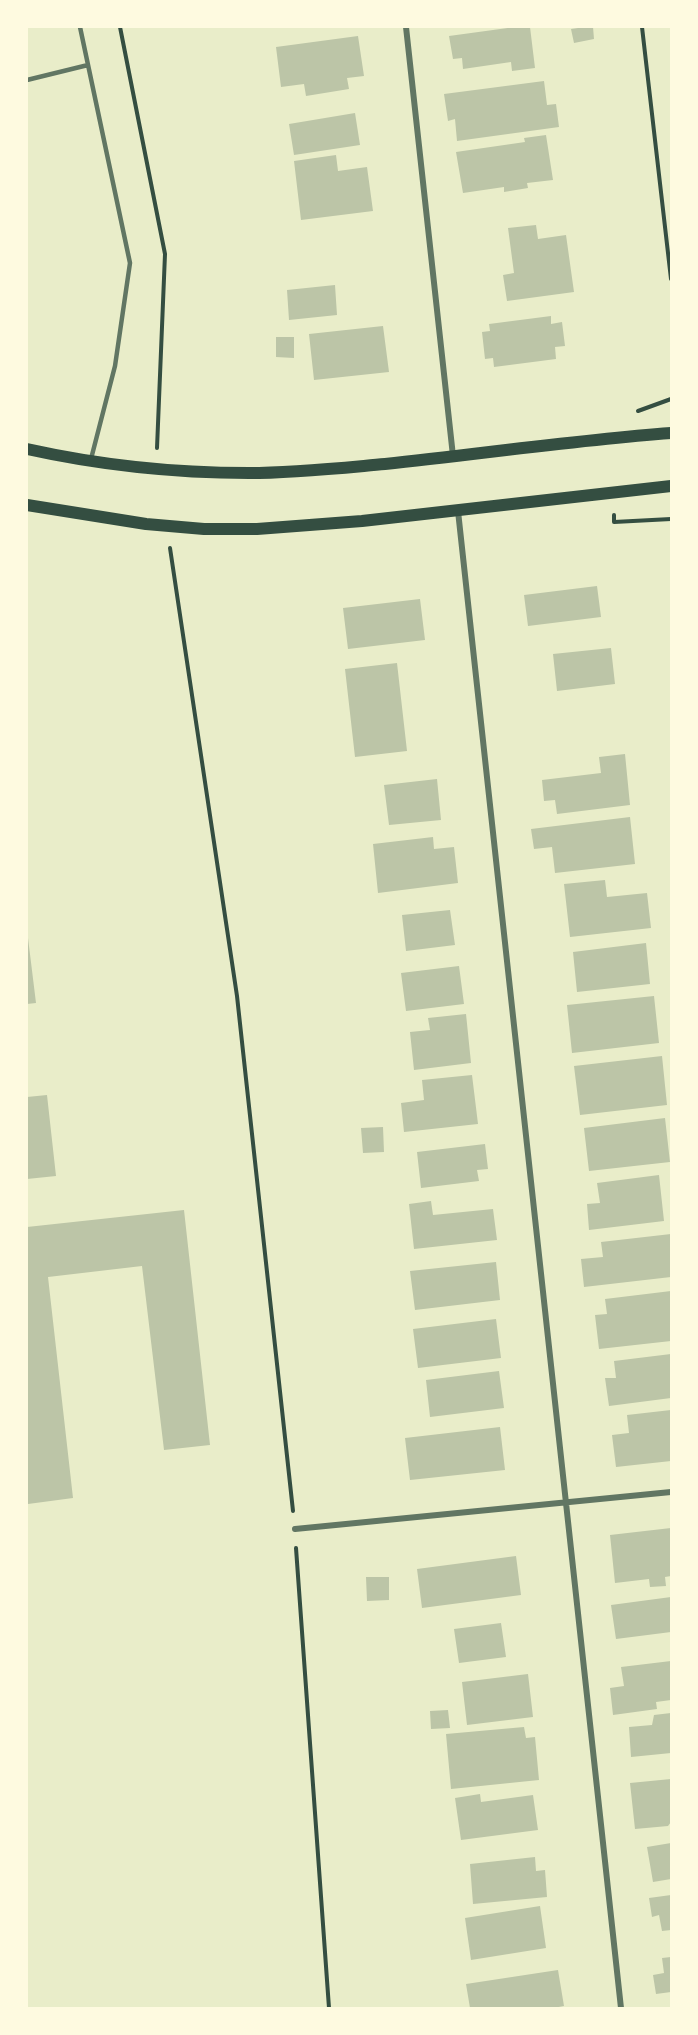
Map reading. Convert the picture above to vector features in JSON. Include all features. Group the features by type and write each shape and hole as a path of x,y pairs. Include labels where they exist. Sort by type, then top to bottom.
{"main road":[{"path":"27,449 90,461 156,469 224,473 279,472 453,457 671,433"},
{"path":"27,505 166,526 204,529 278,528 458,511 671,486"}],"street":[{"path":"406,27 453,457"},
{"path":"458,511 621,2008"},
{"path":"295,1529 671,1492"}],"lane":[{"path":"80,27 130,263 115,366 90,461"},
{"path":"27,80 88,65"}],"path":[{"path":"120,27 165,254 156,469"},
{"path":"642,27 671,279"},
{"path":"166,526 237,996 295,1529 329,2008"}],"building":[{"path":"530,27 535,68 512,71 511,62 463,69 462,58 453,59 449,36"},
{"path":"593,27 594,39 574,43 571,29"},
{"path":"358,36 364,76 347,78 349,89 306,96 304,84 281,87 276,47"},
{"path":"544,81 547,105 556,104 559,127 457,141 455,119 448,121 444,94"},
{"path":"355,113 360,145 294,155 289,124"},
{"path":"546,135 553,180 527,183 528,188 504,192 504,187 463,193 456,152 525,142 524,138"},
{"path":"336,155 338,171 367,167 373,211 301,220 294,161"},
{"path":"536,225 538,239 566,235 574,292 507,301 503,275 514,273 508,228"},
{"path":"335,285 337,315 289,320 287,290"},
{"path":"551,316 551,324 562,322 565,346 555,347 556,359 494,367 493,358 485,359 482,332 490,331 489,324"},
{"path":"383,326 389,372 314,380 309,334"},
{"path":"276,337 294,337 294,358 276,357"},
{"path":"597,586 601,617 528,626 524,595"},
{"path":"420,599 425,640 348,649 343,608"},
{"path":"611,648 615,684 557,691 553,654"},
{"path":"397,663 407,751 355,757 345,669"},
{"path":"625,754 630,805 557,814 555,800 544,801 542,780 601,773 599,757"},
{"path":"437,779 441,820 389,825 384,785"},
{"path":"630,817 635,864 555,873 552,847 534,849 531,829"},
{"path":"433,837 434,849 454,847 458,883 378,893 373,844"},
{"path":"605,880 607,897 647,893 651,928 570,937 564,884"},
{"path":"450,910 455,945 406,951 402,915"},
{"path":"27,939 36,1003 27,1004"},
{"path":"646,943 650,984 577,992 573,952"},
{"path":"459,966 464,1004 406,1011 401,973"},
{"path":"654,996 659,1043 572,1053 567,1005"},
{"path":"466,1014 471,1063 414,1070 410,1032 430,1030 428,1018"},
{"path":"662,1056 667,1105 580,1115 574,1066"},
{"path":"472,1075 478,1124 404,1132 401,1103 424,1100 422,1080"},
{"path":"47,1095 56,1176 27,1179 27,1097"},
{"path":"665,1118 670,1162 589,1171 584,1128"},
{"path":"383,1127 384,1152 363,1153 361,1128"},
{"path":"485,1144 488,1169 477,1170 479,1181 421,1188 417,1152"},
{"path":"659,1175 664,1221 589,1230 587,1204 600,1203 597,1183"},
{"path":"431,1201 433,1215 493,1209 497,1240 414,1249 409,1204"},
{"path":"184,1210 210,1445 164,1450 142,1266 48,1277 73,1498 28,1504 27,1227"},
{"path":"671,1234 671,1277 584,1287 581,1259 603,1257 601,1242"},
{"path":"496,1262 500,1300 415,1310 410,1271"},
{"path":"671,1291 671,1341 599,1349 595,1315 607,1314 605,1299"},
{"path":"496,1319 501,1358 418,1368 413,1329"},
{"path":"671,1354 671,1398 609,1406 605,1378 616,1378 614,1361"},
{"path":"499,1371 504,1408 430,1417 426,1380"},
{"path":"671,1410 671,1461 616,1467 612,1435 629,1433 627,1415"},
{"path":"500,1427 505,1470 410,1480 405,1438"},
{"path":"671,1528 671,1576 665,1577 666,1586 650,1587 649,1579 615,1583 610,1535"},
{"path":"516,1556 521,1595 422,1608 417,1569"},
{"path":"366,1577 389,1577 389,1600 367,1601"},
{"path":"671,1597 671,1632 616,1639 611,1605"},
{"path":"501,1623 506,1657 459,1663 454,1629"},
{"path":"671,1661 671,1700 656,1702 657,1709 613,1715 610,1688 624,1686 621,1667"},
{"path":"528,1674 533,1717 467,1725 462,1682"},
{"path":"448,1710 450,1728 431,1729 430,1711"},
{"path":"671,1713 671,1753 631,1757 629,1727 652,1725 654,1715"},
{"path":"524,1727 526,1738 535,1737 539,1780 451,1789 446,1734"},
{"path":"671,1779 671,1822 668,1826 635,1829 630,1783"},
{"path":"480,1794 481,1802 533,1795 538,1830 461,1840 455,1798"},
{"path":"671,1843 671,1879 653,1882 647,1847"},
{"path":"535,1857 536,1871 545,1870 547,1897 473,1904 470,1864"},
{"path":"671,1895 671,1930 662,1931 659,1915 652,1917 649,1898"},
{"path":"540,1906 546,1948 471,1960 465,1918"},
{"path":"671,1957 671,1992 656,1994 653,1975 664,1973 662,1958"},
{"path":"558,1970 564,2006 470,2008 466,1984"}]}
